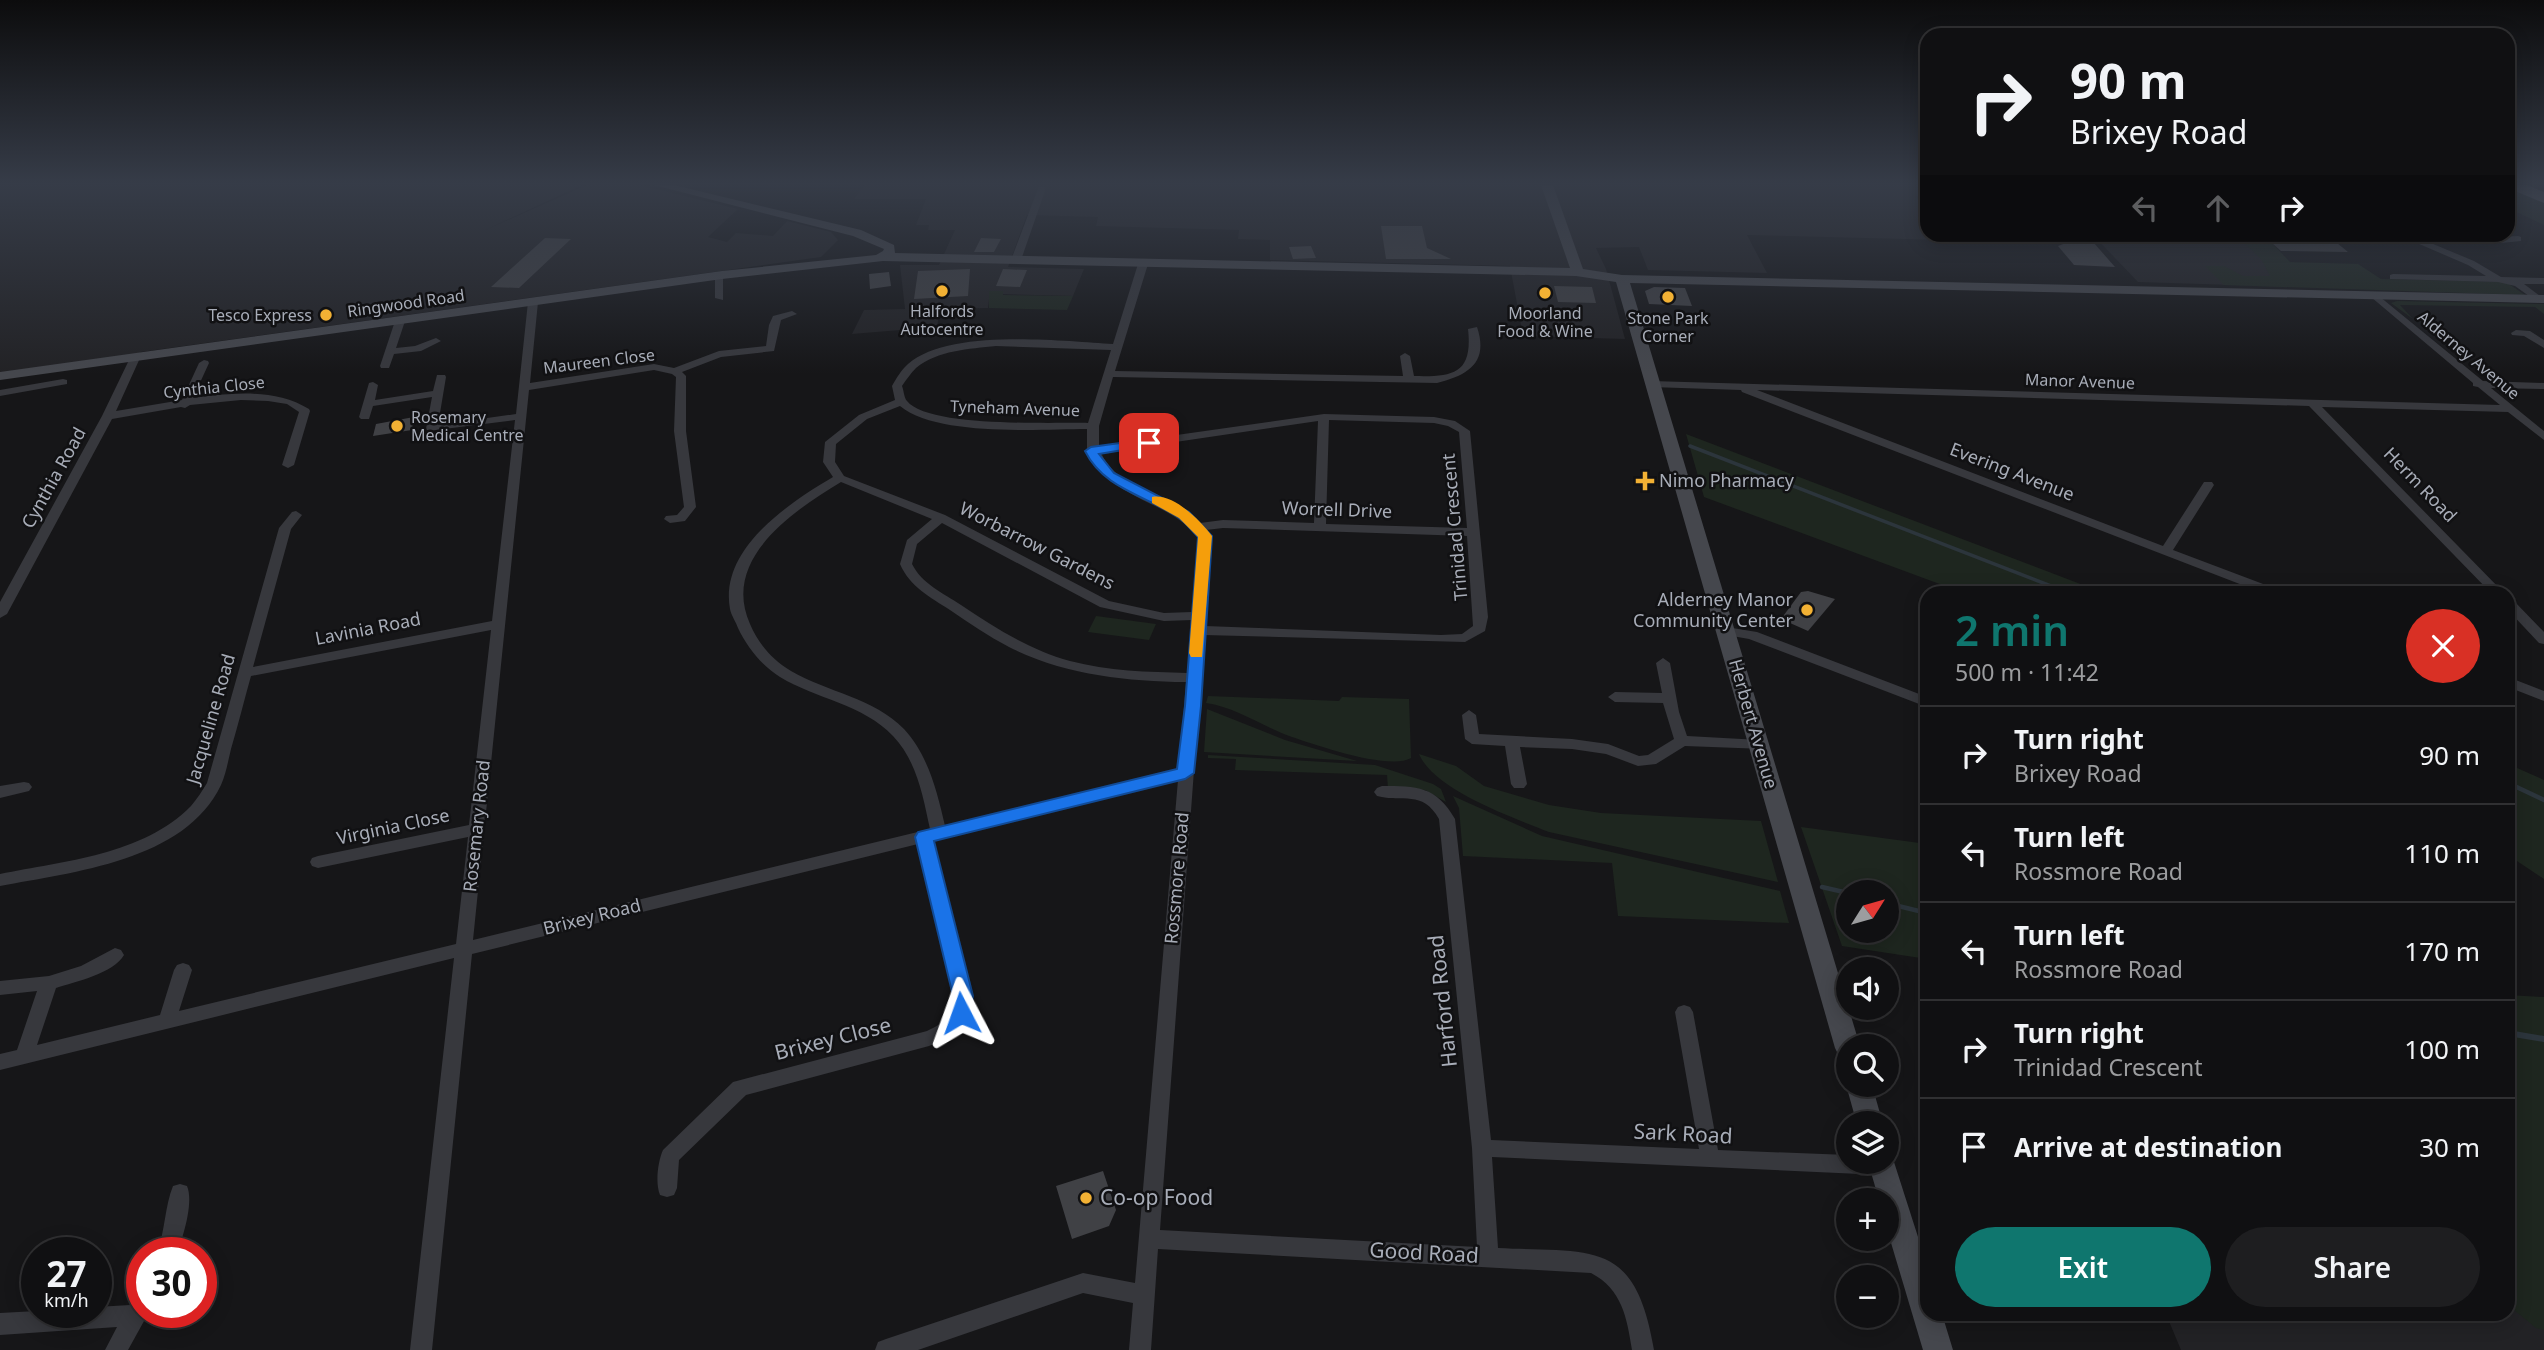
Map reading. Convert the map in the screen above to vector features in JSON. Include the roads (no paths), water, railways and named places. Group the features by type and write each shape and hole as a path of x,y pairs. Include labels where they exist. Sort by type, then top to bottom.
{"main road":[{"path":"858,248 863,253"},
{"path":"882,248 925,258 1576,272 1622,279 1703,278 2541,299"},
{"path":"1570,248 1577,266 1576,272"},
{"name":"Ringwood Road","path":"0,376 818,263 885,250"},
{"name":"Herbert Avenue","path":"1622,279 1844,1034"},
{"path":"1885,1174 1920,1290"}],"street":[{"path":"1016,260 1020,248"},
{"path":"2434,248 2471,263 2541,299"},
{"path":"1143,264 1093,426 1091,451 1099,466 1110,476 1184,515 1199,527"},
{"path":"718,276 720,298"},
{"path":"2393,277 2544,281"},
{"name":"Alderney Avenue","path":"2374,295 2477,384 2544,437"},
{"name":"Rosemary Road","path":"421,1350 533,302"},
{"name":"Maureen Close","path":"675,371 719,354 770,349 777,318 792,314"},
{"path":"385,366 400,321"},
{"path":"1109,374 1409,380 1447,378 1471,364 1476,352 1473,329"},
{"path":"2516,333 2526,333 2544,345"},
{"path":"391,351 417,349 436,341"},
{"path":"840,478 830,468 828,459 831,442 863,416 901,402 897,386 904,371 929,356 949,349 1000,344 1118,347"},
{"path":"412,360 417,349"},
{"path":"1405,356 1409,380"},
{"name":"Cynthia Road","path":"0,614 108,416 135,358"},
{"path":"185,405 204,363"},
{"name":"Maureen Close","path":"526,387 654,367 675,371 681,376 680,431 690,507 681,518 670,519"},
{"path":"441,377 431,434 522,416"},
{"path":"0,393 63,382"},
{"name":"Manor Avenue","path":"1651,384 2508,409"},
{"path":"2477,384 2544,386"},
{"path":"365,417 373,385"},
{"name":"Evering Avenue","path":"1736,386 2255,586"},
{"path":"1785,388 1789,407"},
{"path":"368,404 438,393"},
{"name":"Cynthia Close","path":"108,416 248,395 292,400 305,411 288,465"},
{"name":"Tyneham Avenue","path":"901,402 910,411 941,421 1093,426"},
{"name":"Herm Road","path":"2313,404 2491,586"},
{"path":"1320,527 1324,417"},
{"name":"Trinidad Crescent","path":"1091,451 1324,417 1434,420 1461,428 1466,440 1480,617 1480,628 1471,636 1441,639 1198,623"},
{"name":"Worbarrow Gardens","path":"840,478 941,518 1105,604 1153,616 1198,623"},
{"name":"Brixey Close","path":"667,1188 670,1156 740,1087 929,1038 956,1022 961,1013 963,996 920,766 897,731 875,715 773,665 748,637 735,602 738,580 757,540 783,515 840,478"},
{"path":"2165,552 2208,485"},
{"name":"Jacqueline Road","path":"0,880 125,852 165,835 191,817 208,798 285,528 296,515"},
{"name":"Worbarrow Gardens","path":"941,518 911,543 906,564 920,584 981,626 1039,657 1069,668 1097,674 1195,678"},
{"name":"Worrell Drive","path":"1199,527 1223,524 1474,532"},
{"name":"Rossmore Road","path":"1140,1350 1185,773 1195,678 1205,536 1199,527"},
{"path":"2515,610 2544,640"},
{"name":"Lavinia Road","path":"245,673 499,624"},
{"path":"1726,631 1752,635 1920,699"},
{"path":"1663,663 1670,690 1667,698 1682,741"},
{"path":"2515,685 2544,696"},
{"path":"1615,697 1667,698"},
{"path":"1469,715 1472,739 1608,749 1638,761 1651,760 1682,741 1760,746"},
{"path":"1511,741 1519,784"},
{"name":"Brixey Road","path":"0,1062 1185,773"},
{"path":"0,792 24,787"},
{"name":"Harford Road","path":"1382,792 1427,794 1438,803 1447,819 1482,1148 1488,1256"},
{"name":"Virginia Close","path":"318,862 476,829"},
{"path":"0,988 50,983 87,971 115,955"},
{"path":"167,1021 183,970"},
{"path":"24,1056 50,983"},
{"path":"1684,1012 1710,1158"},
{"name":"Sark Road","path":"1482,1148 1836,1162"},
{"path":"173,1237 180,1193"},
{"name":"Good Road","path":"1148,1239 1578,1261 1603,1267 1623,1284 1638,1317 1643,1350"},
{"path":"886,1350 1083,1283 1143,1295"},
{"path":"0,1324 126,1311"},
{"path":"1929,1321 1938,1350"},
{"path":"116,1350 129,1328"}],"waterway":[{"path":"1690,446 2051,586"},
{"path":"2515,786 2544,800"},
{"path":"1822,887 1836,890"},
{"path":"1899,906 1920,911"},
{"path":"2515,1034 2544,1039"}],"place":[{"name":"Halfords Autocentre","path":"942,291"},
{"name":"Moorland Food & Wine","path":"1545,293"},
{"name":"Stone Park Corner","path":"1668,297"},
{"name":"Tesco Express","path":"326,315"},
{"name":"Rosemary Medical Centre","path":"397,426"},
{"name":"Nimo Pharmacy","path":"1645,481"},
{"name":"Alderney Manor Community Center","path":"1807,610"},
{"name":"Co-op Food","path":"1086,1198"}]}
